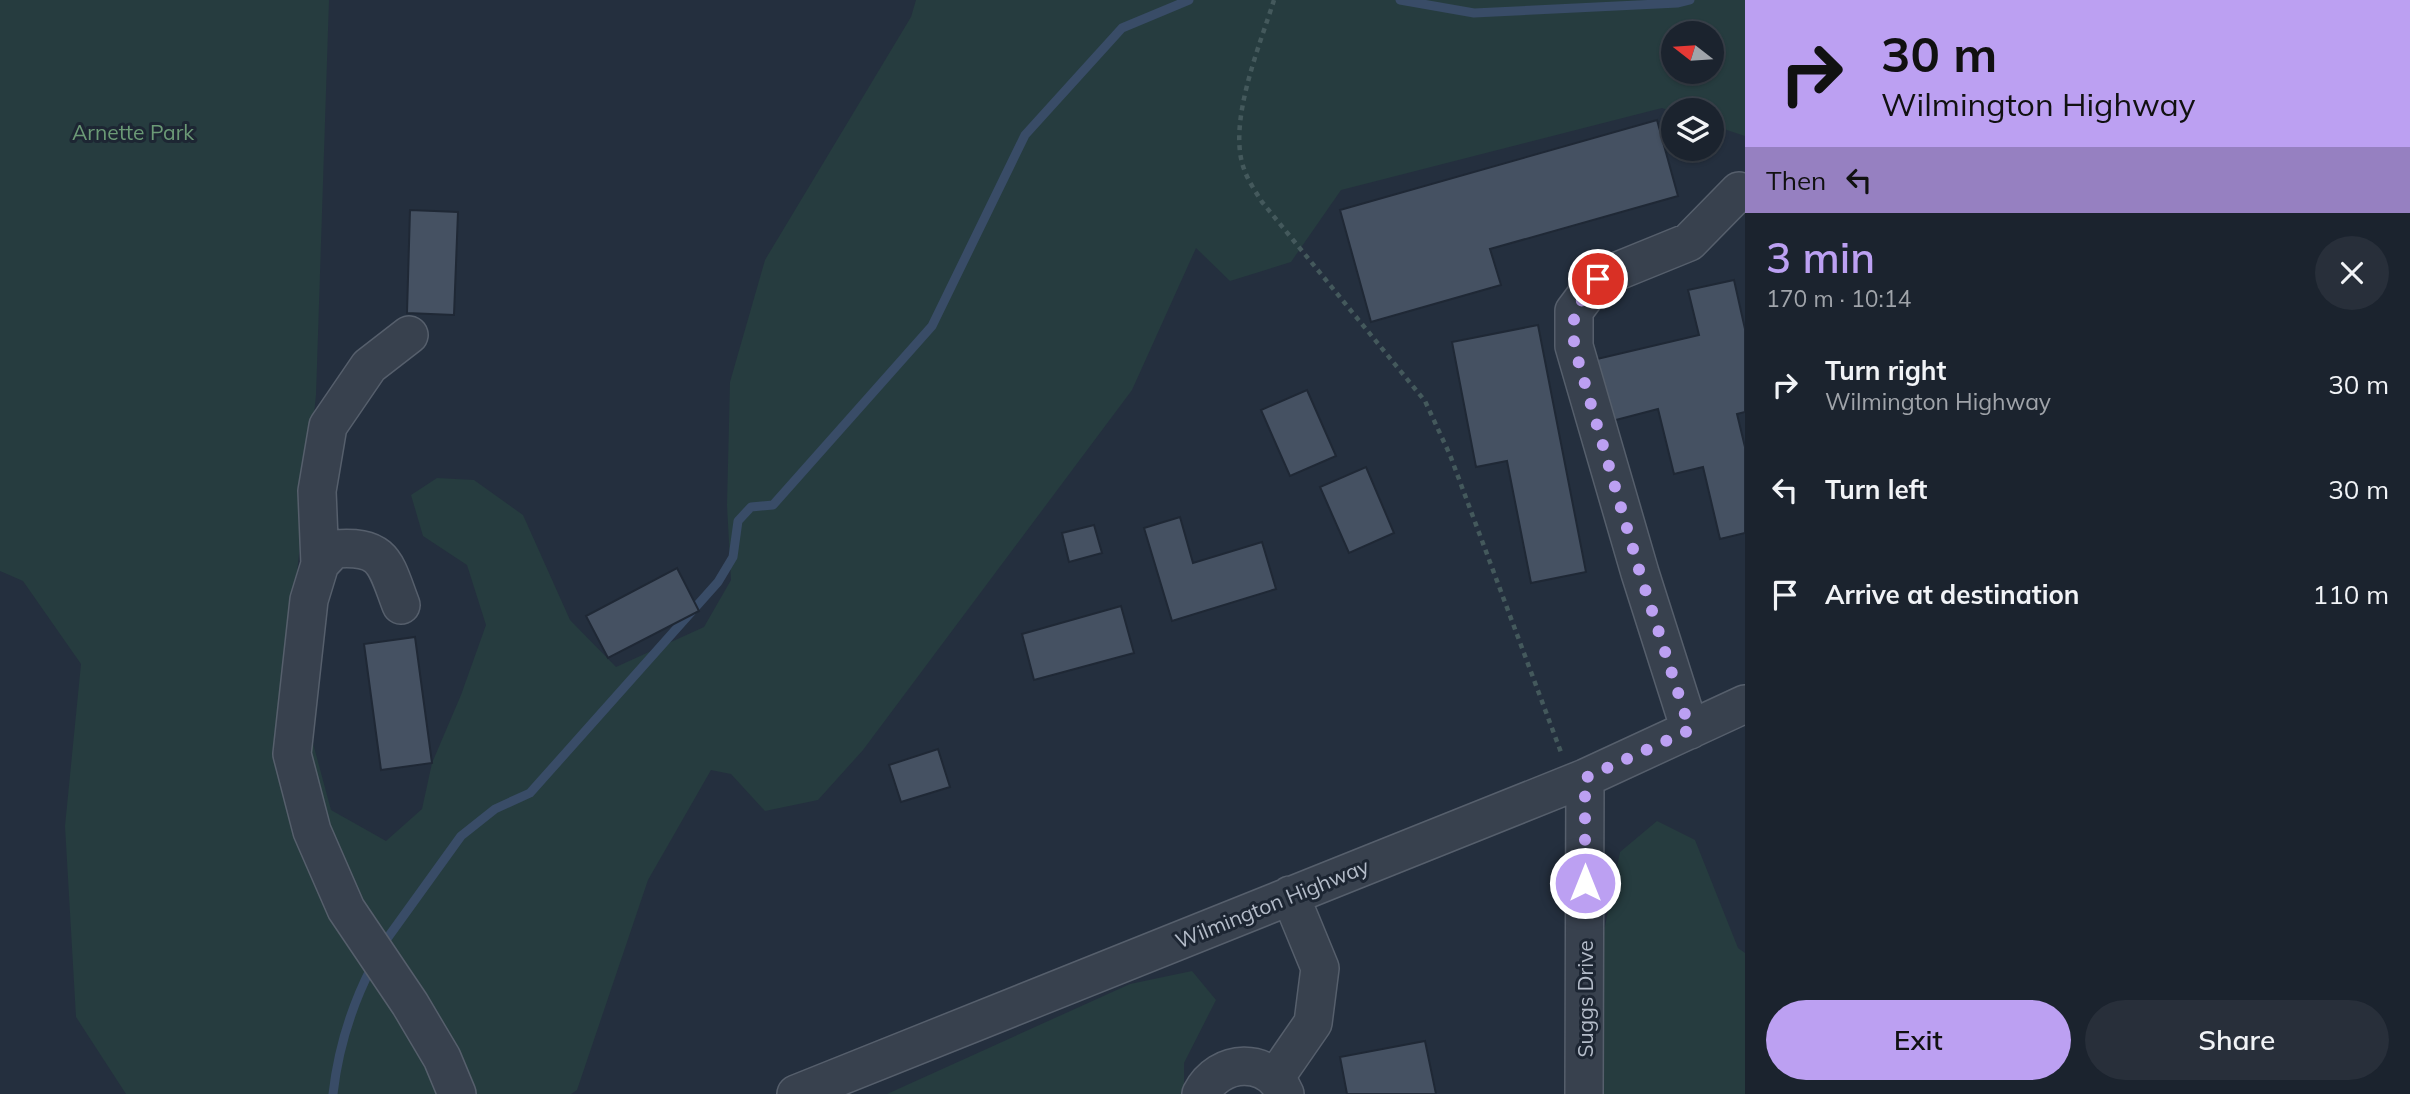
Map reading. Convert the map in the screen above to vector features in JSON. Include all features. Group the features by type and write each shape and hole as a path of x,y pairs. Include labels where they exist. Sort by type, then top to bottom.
{"street":[{"path":"1690,730 1640,573 1574,346 1574,311 1598,279 1689,242 1739,191"},
{"path":"409,335 369,366 328,426 317,491 320,564 309,600 292,754 312,831 346,909 411,1004 442,1058 457,1094"},
{"path":"320,564 334,549 359,547 384,561 401,605"},
{"name":"Wilmington Highway","path":"796,1094 1579,780 1745,704"},
{"name":"Suggs Drive","path":"1579,780 1584,1094"},
{"path":"1201,1094 1206,1083 1232,1066 1248,1065 1263,1069 1280,1086 1313,1023 1320,968 1290,895"}],"path":[{"path":"1274,0 1244,97 1239,139 1243,169 1262,202 1425,401 1450,455 1579,780"}],"green space":[{"name":"Arnette Park","path":"0,0 329,0 316,395 296,582 304,710 331,810 386,841 422,809 432,763 461,695 486,625 467,565 423,536 411,495 437,478 474,480 523,515 570,620 616,667 704,627 731,580 727,505 730,382 765,260 911,17 916,0 1745,0 1745,136 1724,129 1724,98 1661,98 1661,108 1341,190 1291,262 1230,281 1196,248 1132,390 863,750 818,800 765,811 731,774 711,770 648,880 577,1090 571,1094 126,1094 76,1017 65,826 81,664 23,581 0,571"},
{"path":"1657,821 1695,840 1738,948 1745,953 1745,1094 1602,1094 1600,951 1620,852"},
{"path":"1192,971 1216,1000 1184,1063 1184,1094 887,1094 1130,984"}],"building":[{"path":"1657,120 1661,134 1661,161 1668,161 1678,196 1490,249 1501,285 1371,322 1340,210"},
{"path":"410,210 458,212 454,315 407,313"},
{"path":"1734,280 1745,329 1745,412 1737,414 1745,447 1745,533 1720,539 1703,467 1674,474 1658,409 1612,421 1597,359 1699,335 1688,290"},
{"path":"1538,325 1586,572 1531,583 1507,461 1476,467 1452,342"},
{"path":"1307,390 1336,456 1290,476 1261,410"},
{"path":"1366,467 1394,533 1349,553 1320,487"},
{"path":"1180,517 1193,563 1262,542 1276,589 1172,621 1144,528"},
{"path":"1094,525 1102,553 1069,562 1062,533"},
{"path":"677,568 699,611 608,658 586,616"},
{"path":"1121,606 1134,653 1034,680 1022,634"},
{"path":"415,637 432,763 381,770 364,644"},
{"path":"938,749 950,787 901,802 889,765"},
{"path":"1425,1041 1436,1094 1347,1094 1340,1057"}],"waterway":[{"path":"381,947 461,836 495,809 530,793 718,582 733,557 738,521 751,507 773,505 932,326 1025,135 1122,28 1189,0"},
{"path":"1400,0 1474,13 1678,3 1690,0"},
{"path":"333,1094 347,1028 372,966"}],"route":[{"path":"1585,883 1585,778 1690,730 1640,573 1574,346 1574,311 1598,279"}]}
